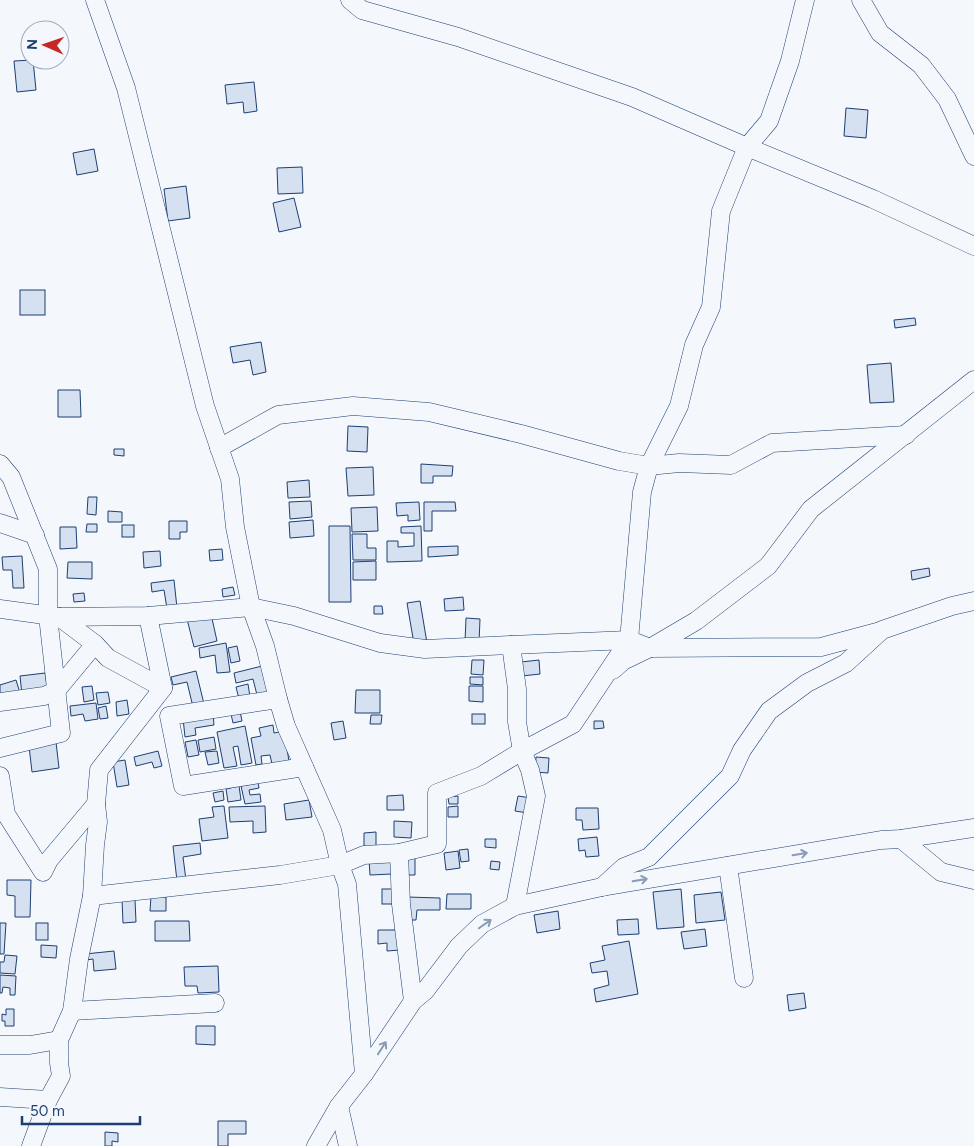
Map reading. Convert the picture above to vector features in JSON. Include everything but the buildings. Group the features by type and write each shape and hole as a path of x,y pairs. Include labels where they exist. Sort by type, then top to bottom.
{"street":[{"path":"95,0 126,88 202,397 230,479 235,528 251,607 265,646 286,726 332,830 340,865 347,884 364,1074"},
{"path":"350,0 362,10 458,37 632,97 873,199 974,246"},
{"path":"92,896 280,875 340,865 364,855 398,853 437,844 437,793 481,776 522,751 573,724 629,640 642,492 649,466 680,406 694,345 711,307 721,211 748,147 769,122 790,61 805,0"},
{"path":"861,0 880,33 921,65 947,99 974,156"},
{"path":"604,677 623,661 650,648 696,621 768,566 811,509 974,380"},
{"path":"220,448 278,415 353,406 430,412 521,434 619,461 649,466 679,463 731,464 772,443 906,435"},
{"path":"0,464 11,477 48,568 54,617 56,691 61,733 0,748"},
{"path":"0,523 35,535"},
{"path":"0,609 54,617 148,616 251,607 294,616 380,643 425,649 629,640 650,648 821,647 882,630 952,606 974,601"},
{"path":"31,1146 48,1100 61,1076 59,1040 72,1011 79,958 92,896 98,822 96,804 99,770 162,688 148,616"},
{"path":"54,617 95,644 108,658 162,688"},
{"path":"602,887 624,867 650,856 730,776 742,750 768,711 807,683 846,663 882,630"},
{"path":"0,702 44,696 56,691 95,644"},
{"path":"511,645 517,689 517,722 522,751 530,770 536,796 515,906"},
{"path":"278,700 169,716 183,786 304,767"},
{"path":"0,776 6,814 43,872 48,860 96,804"},
{"path":"316,1146 339,1106 364,1074 413,1001 425,991 459,946 482,924 515,906 602,887 881,840 901,839 974,828"},
{"path":"901,839 941,872 974,880"},
{"path":"398,853 401,904 413,1001"},
{"path":"728,866 744,978"},
{"path":"72,1011 215,1003"},
{"path":"0,1045 30,1045 59,1040"},
{"path":"0,1097 48,1100"},
{"path":"339,1106 348,1146"}]}
